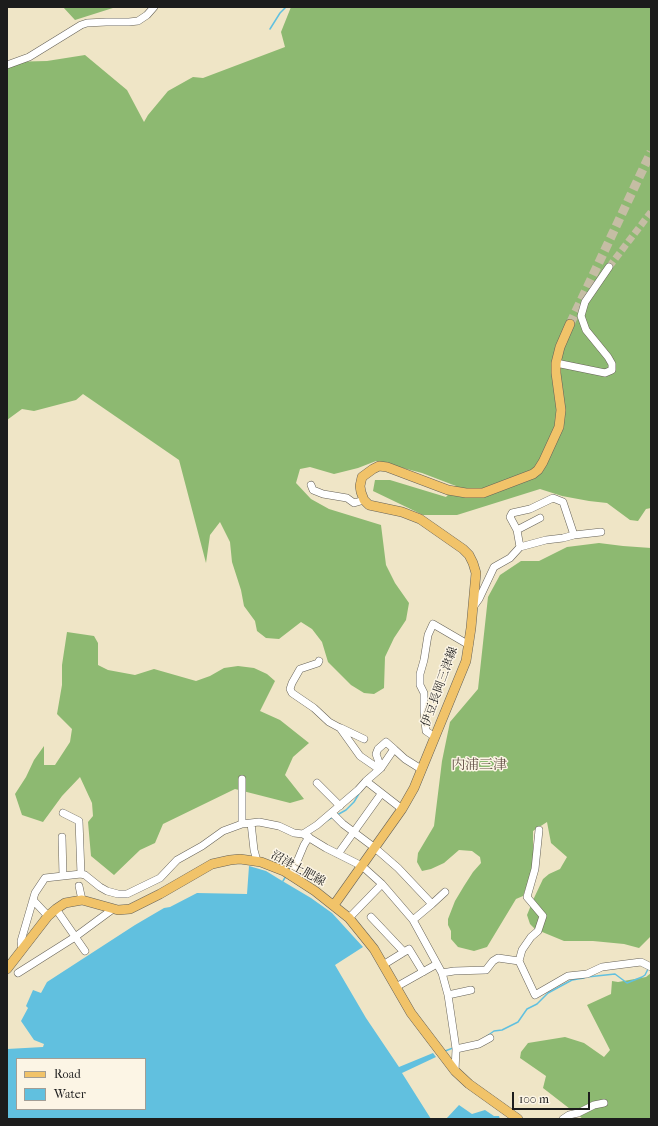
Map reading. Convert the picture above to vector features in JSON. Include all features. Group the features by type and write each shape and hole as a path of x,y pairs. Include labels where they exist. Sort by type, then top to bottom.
{"main road":[{"path":"364,500 360,486 362,477 379,466 387,467 448,490 466,493 483,493 533,474 538,470 544,462 559,427 561,410 556,363 560,347 570,324"},
{"name":"伊豆長岡三津線","path":"334,905 402,809 414,788 466,661 474,606 476,573 469,555 463,549 412,515 369,505 364,500"},
{"name":"沼津土肥線","path":"82,900 113,909 123,910 138,905 164,892 216,863 240,859 257,861 287,874 316,891 349,918 374,949 411,1013 455,1071 468,1084 518,1119"},
{"path":"7,969 48,916 56,909 69,902 82,900"}],"street":[{"path":"7,65 29,57 81,25 100,22 138,21 147,15 154,7"},
{"path":"556,363 605,373 612,370 612,364 608,357 586,330 581,316 585,302 609,267"},
{"path":"311,485 313,490 323,494 347,498 354,503 364,500"},
{"path":"520,547 517,530 510,517 512,513 530,509 553,498 563,502 574,535"},
{"path":"517,530 540,518"},
{"path":"474,606 494,567 510,558 520,547 546,540 602,532"},
{"path":"435,737 426,731 424,693 420,685 420,674 428,635 434,624 469,644"},
{"path":"320,661 300,669 290,688 292,693 310,704 329,722 364,739"},
{"path":"340,728 360,756 380,768"},
{"path":"380,768 376,754 378,749 386,742 421,769"},
{"path":"287,874 304,845 306,835 358,790 380,768 394,749"},
{"path":"242,779 242,824"},
{"path":"366,781 402,809"},
{"path":"317,783 340,806"},
{"path":"338,854 381,794"},
{"path":"63,813 79,821 81,874"},
{"path":"332,813 398,868 432,904"},
{"path":"251,823 254,850 257,861"},
{"path":"22,950 21,941 35,893 45,878 81,874 85,875 107,891 118,894 127,894 160,878 177,860 202,846 223,831 242,824 251,823 279,826 294,833 306,835 362,866 382,884 413,920 442,973 448,995 456,1049 455,1071"},
{"path":"539,830 535,870 527,897 543,916 538,931 531,937 522,950 518,961 535,995 547,991 568,976 587,974 602,968 641,962 649,967"},
{"path":"62,837 63,876"},
{"path":"349,918 382,884"},
{"path":"79,886 82,900"},
{"path":"413,920 445,892"},
{"path":"33,900 48,916"},
{"path":"56,909 85,951"},
{"path":"18,973 75,937 113,909"},
{"path":"371,917 404,952"},
{"path":"383,965 409,949 423,972"},
{"path":"442,973 454,970 486,970 493,961 498,958 518,961"},
{"path":"396,987 438,964"},
{"path":"448,995 472,990"},
{"path":"456,1049 479,1044 490,1038"},
{"path":"563,1119 569,1115 578,1114 594,1105 604,1103"}],"green space":[{"path":"63,7 116,7 75,20"},
{"path":"291,7 651,7 651,508 646,509 638,521 630,520 607,503 562,496 540,489 457,515 423,515 373,491 375,480 390,480 446,497 456,486 422,473 376,461 358,468 334,474 310,467 300,469 296,483 311,499 329,509 381,525 386,565 395,583 409,603 406,620 394,638 385,657 384,688 374,694 364,693 351,685 328,662 322,642 312,629 301,622 279,639 266,638 257,631 255,621 244,606 241,590 232,562 230,542 220,522 210,535 206,563 179,460 83,394 76,400 34,411 22,409 7,420 7,62 47,61 85,55 127,90 144,122 168,91 193,77 203,78 285,47 281,32"},
{"path":"599,543 651,548 651,936 639,948 624,944 593,941 564,941 535,929 530,924 527,915 543,879 549,874 560,869 567,857 551,843 547,822 533,831 533,868 523,896 516,899 487,947 474,951 458,947 451,939 448,919 455,901 473,872 481,863 480,857 472,851 459,850 444,863 422,871 417,862 418,853 434,826 442,761 450,722 478,689 488,597 500,575 521,561 539,561 567,547"},
{"path":"67,632 94,636 98,643 98,665 108,670 135,675 154,669 196,681 210,676 224,668 238,666 254,668 267,674 275,681 260,711 280,720 309,743 293,757 285,775 304,799 290,803 235,789 163,824 155,843 140,850 114,875 91,856 88,822 93,816 92,803 80,777 62,796 43,822 22,815 15,794 26,777 34,760 44,746 44,765 55,765 70,742 72,729 57,714 62,685 62,665"},
{"path":"651,973 651,1119 583,1119 543,1088 546,1076 520,1058 521,1052 528,1043 565,1037 584,1043 604,1057 610,1050 587,1005 611,994 612,981 618,982 646,977"}],"water":[{"path":"249,866 266,871 311,898 332,913 363,947 335,965 366,1018 399,1067 433,1053 436,1057 402,1073 431,1119 7,1119 7,1049 43,1047 44,1044 34,1040 21,1021 28,1008 26,1006 33,990 41,993 47,982 135,925 164,908 170,907 197,893 247,894"},
{"path":"459,1105 472,1114 485,1110 494,1116 499,1116 500,1119 446,1119"}],"waterway":[{"path":"270,29 280,13 286,7"},
{"path":"337,815 346,810 354,802 360,792"},
{"path":"326,821 333,817"},
{"path":"289,871 293,862"},
{"path":"283,881 286,876"},
{"path":"587,977 615,974 627,983 642,977 648,969"},
{"path":"487,1036 494,1031 502,1030 518,1022 527,1009 537,1004 548,993 572,980 584,978"},
{"path":"445,1051 453,1048"}],"tunnel":[{"path":"570,324 651,152"},
{"path":"609,267 651,212"}],"district":[{"name":"内浦三津","path":"479,766"}]}
